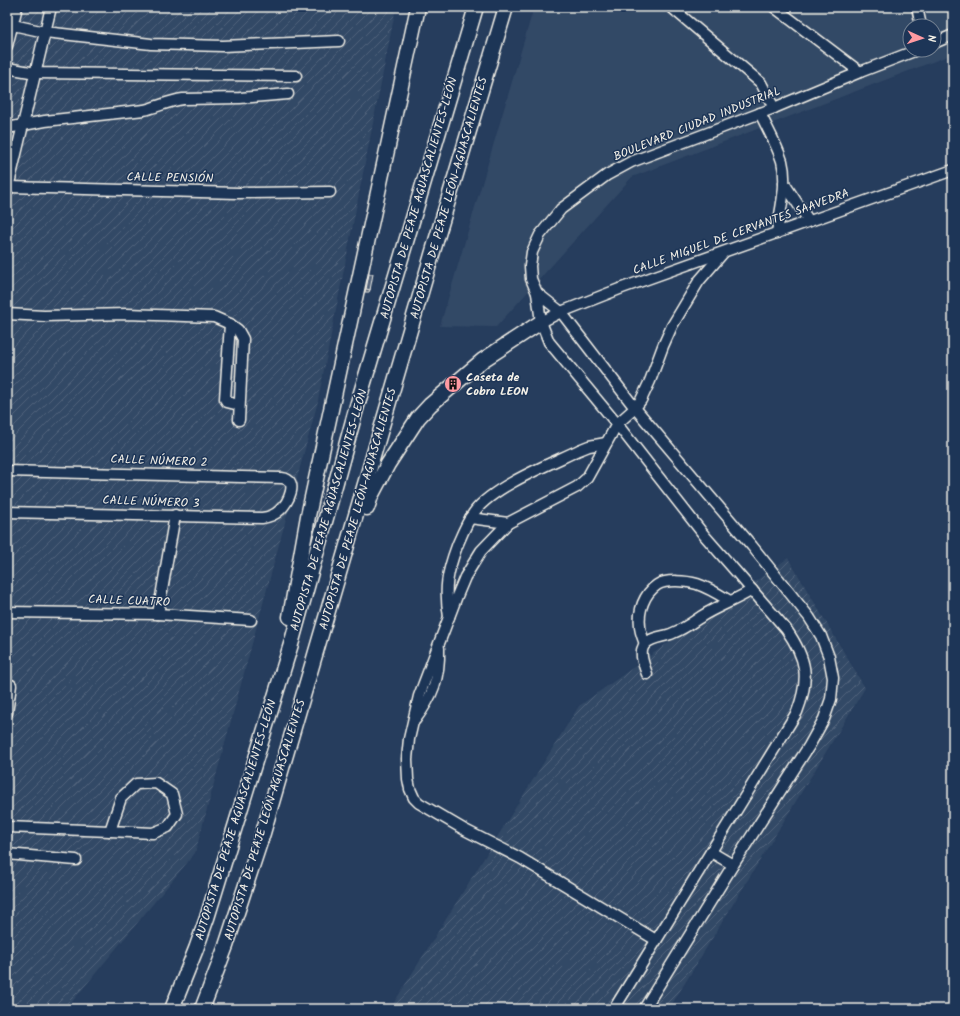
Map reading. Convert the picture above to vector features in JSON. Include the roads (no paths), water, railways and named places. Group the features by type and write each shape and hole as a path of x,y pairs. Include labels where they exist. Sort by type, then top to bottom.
{"highway":[{"path":"292,641 289,628 291,610 308,516 418,7"},
{"name":"AUTOPISTA DE PEAJE AGUASCALIENTES-LEÓN","path":"172,1009 207,918 292,641 357,406 476,7"},
{"name":"AUTOPISTA DE PEAJE LEÓN-AGUASCALIENTES","path":"202,1009 226,946 263,834 506,7"},
{"path":"263,834 272,819 285,785 302,732 371,496 388,464 418,418 430,405 483,360 540,322"}],"street":[{"path":"7,46 17,7"},
{"path":"8,190 51,7"},
{"path":"671,7 761,83 774,108"},
{"path":"774,7 860,72"},
{"path":"917,7 919,18"},
{"path":"13,25 45,32 151,44 223,46 339,41"},
{"path":"942,40 953,35"},
{"name":"BOULEVARD CIUDAD INDUSTRIAL","path":"614,1009 797,712 804,688 805,675 803,661 797,645 773,614 704,535 617,424 549,342 540,322 537,294 531,279 530,266 532,252 540,236 561,209 606,175 631,162 774,108 902,56"},
{"path":"7,68 36,73 296,76"},
{"path":"7,128 45,121 144,110 182,99 240,98 288,94"},
{"path":"760,113 780,157 784,183 777,233"},
{"name":"CALLE MIGUEL DE CERVANTES SAAVEDRA","path":"540,322 622,288 953,170"},
{"path":"784,183 809,221"},
{"name":"CALLE PENSIÓN","path":"8,190 238,193 330,192"},
{"path":"656,940 520,858 465,830 419,803 412,794 408,779 407,759 412,723 419,696 465,577 481,551 508,523 582,483 591,471 617,424 635,408 648,386 672,326 699,281 723,253"},
{"path":"537,294 561,312 635,408 752,546 809,617 821,636 829,657 833,678 831,699 824,719 810,746 733,865 644,1009"},
{"path":"7,314 44,316 127,314 201,316 214,317 230,324 238,330 242,339 239,420"},
{"path":"230,324 225,399 227,402 239,405"},
{"path":"449,617 446,599 446,584 453,556 470,518 485,500 510,484 579,450 589,446 606,443"},
{"name":"CALLE NÚMERO 2","path":"7,471 287,478 290,481 291,486 288,501"},
{"name":"CALLE NÚMERO 3","path":"7,512 262,518 281,510 288,501"},
{"path":"158,614 174,515"},
{"path":"470,518 508,523"},
{"path":"645,644 640,627 640,610 647,595 658,584 677,581 696,584 730,601"},
{"path":"647,674 642,659 642,650 645,644 655,638 673,634 703,615 752,590"},
{"name":"CALLE CUATRO","path":"7,612 158,614 251,620"},
{"path":"7,713 11,685"},
{"path":"7,828 153,833 168,827 177,814 172,794 156,782 136,784 121,798 110,831"},
{"path":"711,852 733,865"},
{"path":"7,854 76,860"}],"place":[{"name":"Caseta de Cobro LEON","path":"453,384"}]}
